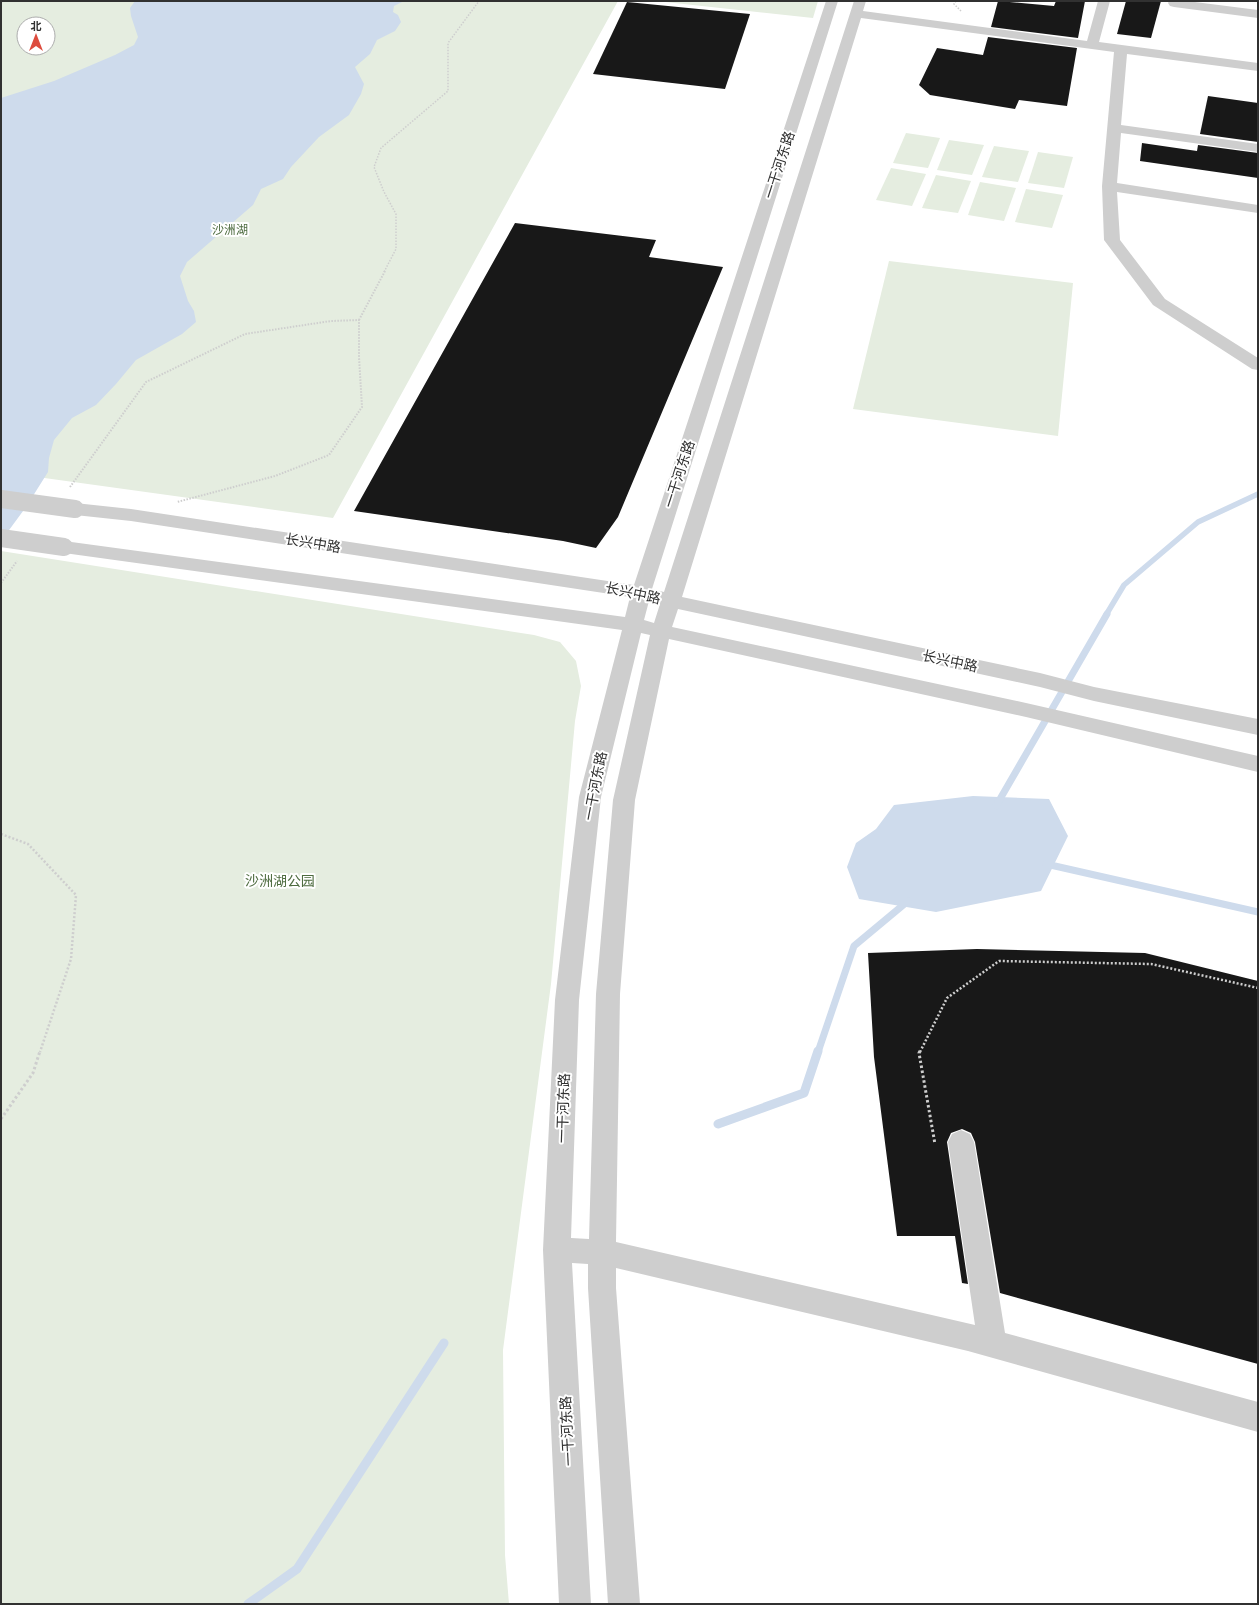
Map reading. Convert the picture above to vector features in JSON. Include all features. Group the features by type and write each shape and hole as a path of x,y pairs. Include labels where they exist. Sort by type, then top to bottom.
{"street":[{"name":"一干河东路","path":"575,1604 561,1294 557,1250 567,1000 590,797 641,592 832,1"},
{"path":"1092,45 1104,1"},
{"path":"1174,3 1258,14"},
{"name":"一干河东路","path":"624,1604 602,1288 602,1252 608,994 624,800 661,631 858,8"},
{"path":"858,8 1092,45 1258,67"},
{"path":"1121,49 1109,186 1112,240 1159,302 1258,366"},
{"path":"1114,128 1173,141 1225,136 1258,148"},
{"path":"1109,186 1258,209"},
{"name":"长兴中路","path":"1,499 131,515 641,592 671,601 1040,680 1094,694 1258,728"},
{"path":"1,538 64,548 634,625 1026,710 1258,764"},
{"path":"961,1142 992,1344"},
{"path":"557,1250 602,1252 992,1344 1258,1417"}],"path":[{"path":"176,502 275,476 329,455 362,407 359,356 359,320 396,249 396,214 374,167 381,148 448,91 448,43 479,1"},
{"path":"69,489 146,382 245,334 331,321 359,320"},
{"path":"1,583 19,558"},
{"path":"1,834 28,844 76,895 71,959 33,1073 1,1119"},
{"path":"935,1145 919,1053 947,998 999,961 1151,964 1258,988"}],"green space":[{"name":"沙洲湖","path":"1,1 618,1 333,518 1,472"},
{"path":"656,1 818,1 813,18"},
{"path":"906,133 940,138 928,168 893,163"},
{"path":"949,140 984,145 972,175 937,170"},
{"path":"994,146 1029,151 1018,182 982,177"},
{"path":"1038,152 1073,157 1064,188 1028,183"},
{"path":"891,168 926,174 912,206 876,200"},
{"path":"936,175 971,181 958,213 922,208"},
{"path":"980,182 1016,188 1004,221 968,215"},
{"path":"1026,189 1063,195 1052,228 1015,222"},
{"path":"889,261 1073,283 1058,436 853,409"},
{"name":"沙洲湖公园","path":"1,551 534,635 560,642 576,661 581,686 575,721 551,984 503,1350 505,1555 509,1604 1,1604"}],"water":[{"name":"沙洲湖","path":"135,1 404,1 394,6 393,12 398,15 401,22 395,31 377,40 370,54 355,67 364,84 361,94 349,115 319,137 291,167 283,179 261,189 253,205 187,262 180,276 188,301 194,311 196,322 182,334 136,360 96,405 72,418 54,440 49,458 48,472 26,507 1,541 1,98 54,81 115,55 134,45 138,37 130,8"},
{"path":"973,796 1049,799 1068,836 1041,891 936,912 859,899 847,867 856,843 876,829 894,805"}],"building":[{"path":"998,1 1054,6 1056,1 1085,1 1078,38 991,27"},
{"path":"1126,1 1161,1 1151,38 1117,34"},
{"path":"627,2 750,14 725,89 593,74"},
{"path":"988,37 1077,48 1067,106 1019,100 1015,109 930,95 919,85 937,48 983,55"},
{"path":"1208,96 1258,103 1258,142 1200,134"},
{"path":"1142,143 1197,151 1198,145 1258,153 1258,178 1140,161"},
{"path":"515,223 656,240 649,257 723,267 618,517 596,548 563,541 354,511"},
{"path":"977,949 1145,953 1258,981 1258,1364 1000,1293 975,1142 971,1133 962,1129 951,1133 947,1142 968,1284 962,1283 955,1236 897,1236 874,1057 868,953"}],"waterway":[{"path":"1106,615 1124,585 1198,522 1258,494"},
{"path":"996,806 1107,614"},
{"path":"1046,864 1258,912"},
{"path":"818,1052 854,946 908,901"},
{"path":"718,1124 804,1093 818,1051"},
{"path":"248,1604 297,1569 444,1343"}]}
